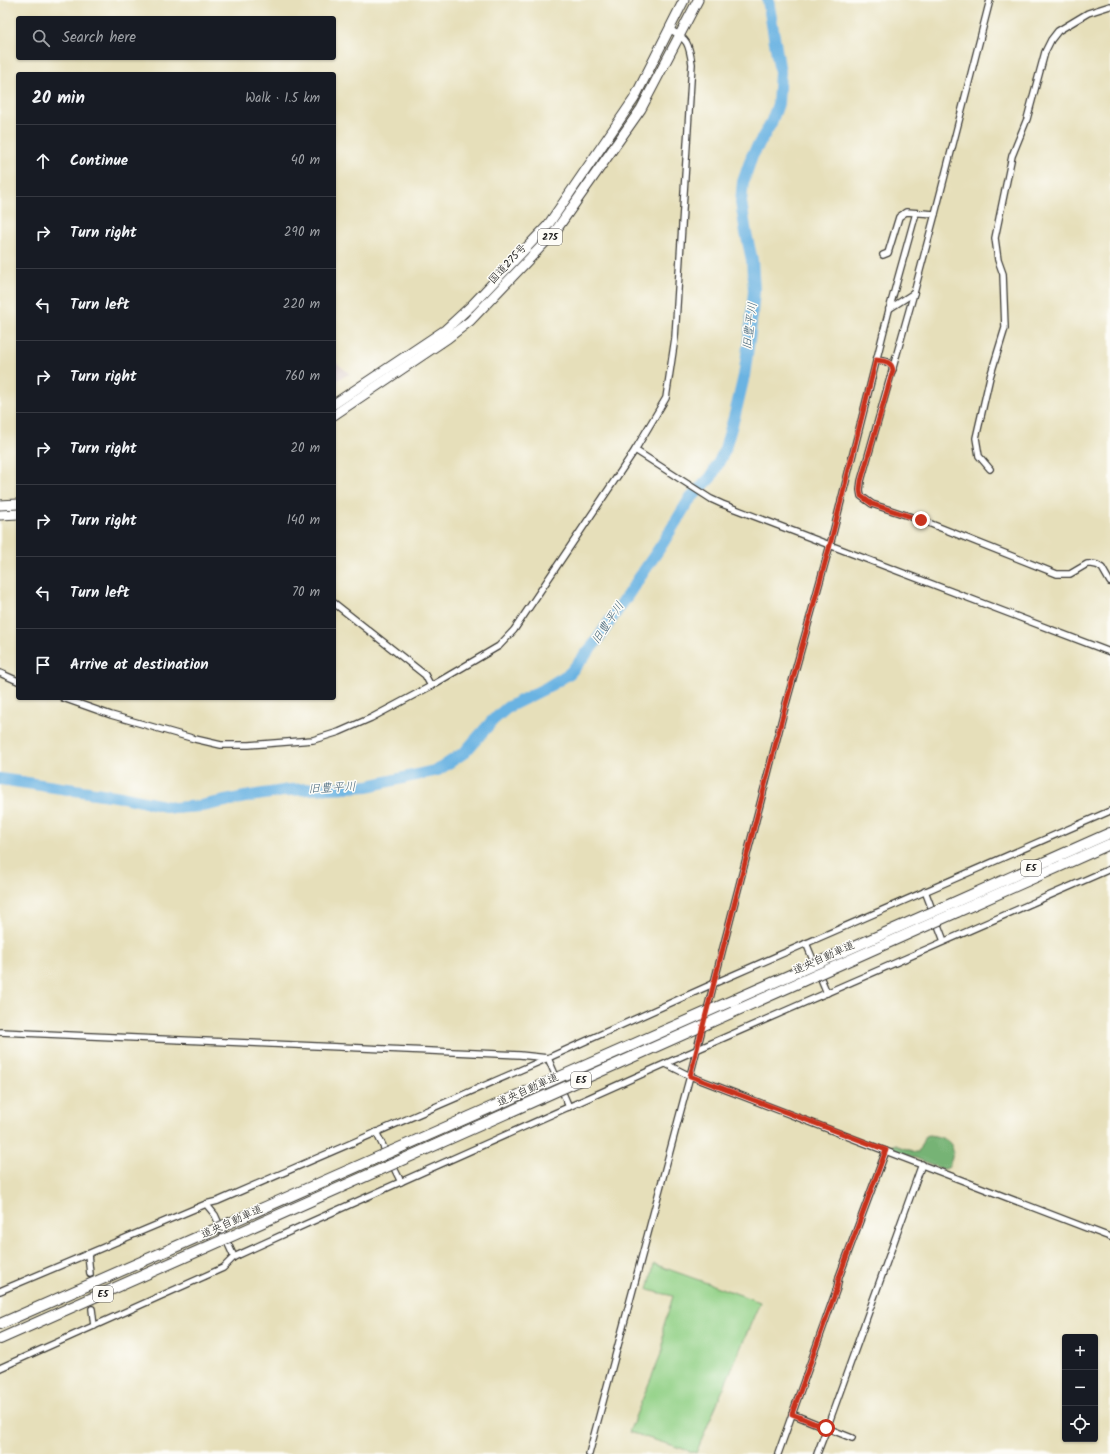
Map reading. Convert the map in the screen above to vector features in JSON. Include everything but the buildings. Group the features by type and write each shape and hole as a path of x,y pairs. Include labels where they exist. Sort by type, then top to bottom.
{"highway":[{"name":"国道275号","path":"336,403 445,330 471,306 548,225 634,99 684,0"},
{"name":"国道275号","path":"336,414 448,338 470,321 554,233 641,108 698,0"},
{"path":"0,505 16,504"},
{"path":"0,516 16,514"},
{"name":"道央自動車道","path":"0,1339 205,1248 955,907 1110,833"},
{"name":"道央自動車道","path":"0,1324 955,907 1110,844"}],"street":[{"path":"990,0 914,293 861,481 861,496 872,504 928,523 1058,574 1070,574 1088,564 1097,564 1102,568 1110,582"},
{"path":"990,470 979,456 976,438 990,377 1005,328 1003,274 998,260 995,238 1012,156 1027,118 1045,52 1051,40 1058,31 1088,13 1110,6"},
{"path":"69,700 111,715 195,739 222,745 249,745 313,740 339,732 371,718 431,686 499,646 514,630 635,450 666,398 675,338 692,64 689,45 680,34 669,29"},
{"path":"883,255 888,253 899,217 906,212 935,214"},
{"path":"589,1454 690,1076 784,711 830,545 876,360 916,213"},
{"path":"889,310 914,293"},
{"path":"876,360 888,362 892,366 893,370"},
{"path":"635,450 711,499 1110,652"},
{"path":"336,605 425,675 431,686"},
{"path":"0,672 16,681"},
{"path":"0,1291 206,1204 218,1201 1110,811"},
{"path":"0,1368 223,1268 234,1257 696,1050 1110,869"},
{"path":"925,891 944,942"},
{"path":"806,943 827,993"},
{"path":"0,1032 520,1055 548,1058"},
{"path":"548,1058 569,1107"},
{"path":"666,1064 690,1076 1110,1237"},
{"path":"376,1132 401,1182"},
{"path":"778,1454 837,1288 839,1277 886,1150"},
{"path":"817,1454 922,1164"},
{"path":"206,1204 214,1215 234,1257"},
{"path":"88,1254 90,1274"},
{"path":"92,1310 94,1326"},
{"path":"792,1414 852,1438"}],"shaded area":[{"path":"336,363 350,374 336,380"}],"green space":[{"path":"925,1136 940,1137 948,1141 950,1144 953,1152 949,1167 942,1169 891,1148 892,1145 895,1145 918,1152"},
{"path":"654,1264 760,1302 696,1453 629,1432 663,1349 663,1328 673,1296 648,1290"}],"waterway":[{"name":"旧豊平川","path":"0,779 122,797 174,808 201,806 290,790 368,786 438,770 465,752 493,720 508,707 546,688 570,673 595,643 661,546 689,500 711,477 724,452 744,376 754,291 752,260 741,202 743,182 752,156 771,123 778,104 780,72 768,0"}],"tunnel":[{"path":"90,1274 92,1309"}],"route":[{"path":"826,1428 792,1414 837,1288 839,1277 886,1150 690,1076 784,711 830,545 876,360 888,362 891,364 893,370 861,481 861,496 872,504 921,520"}]}
